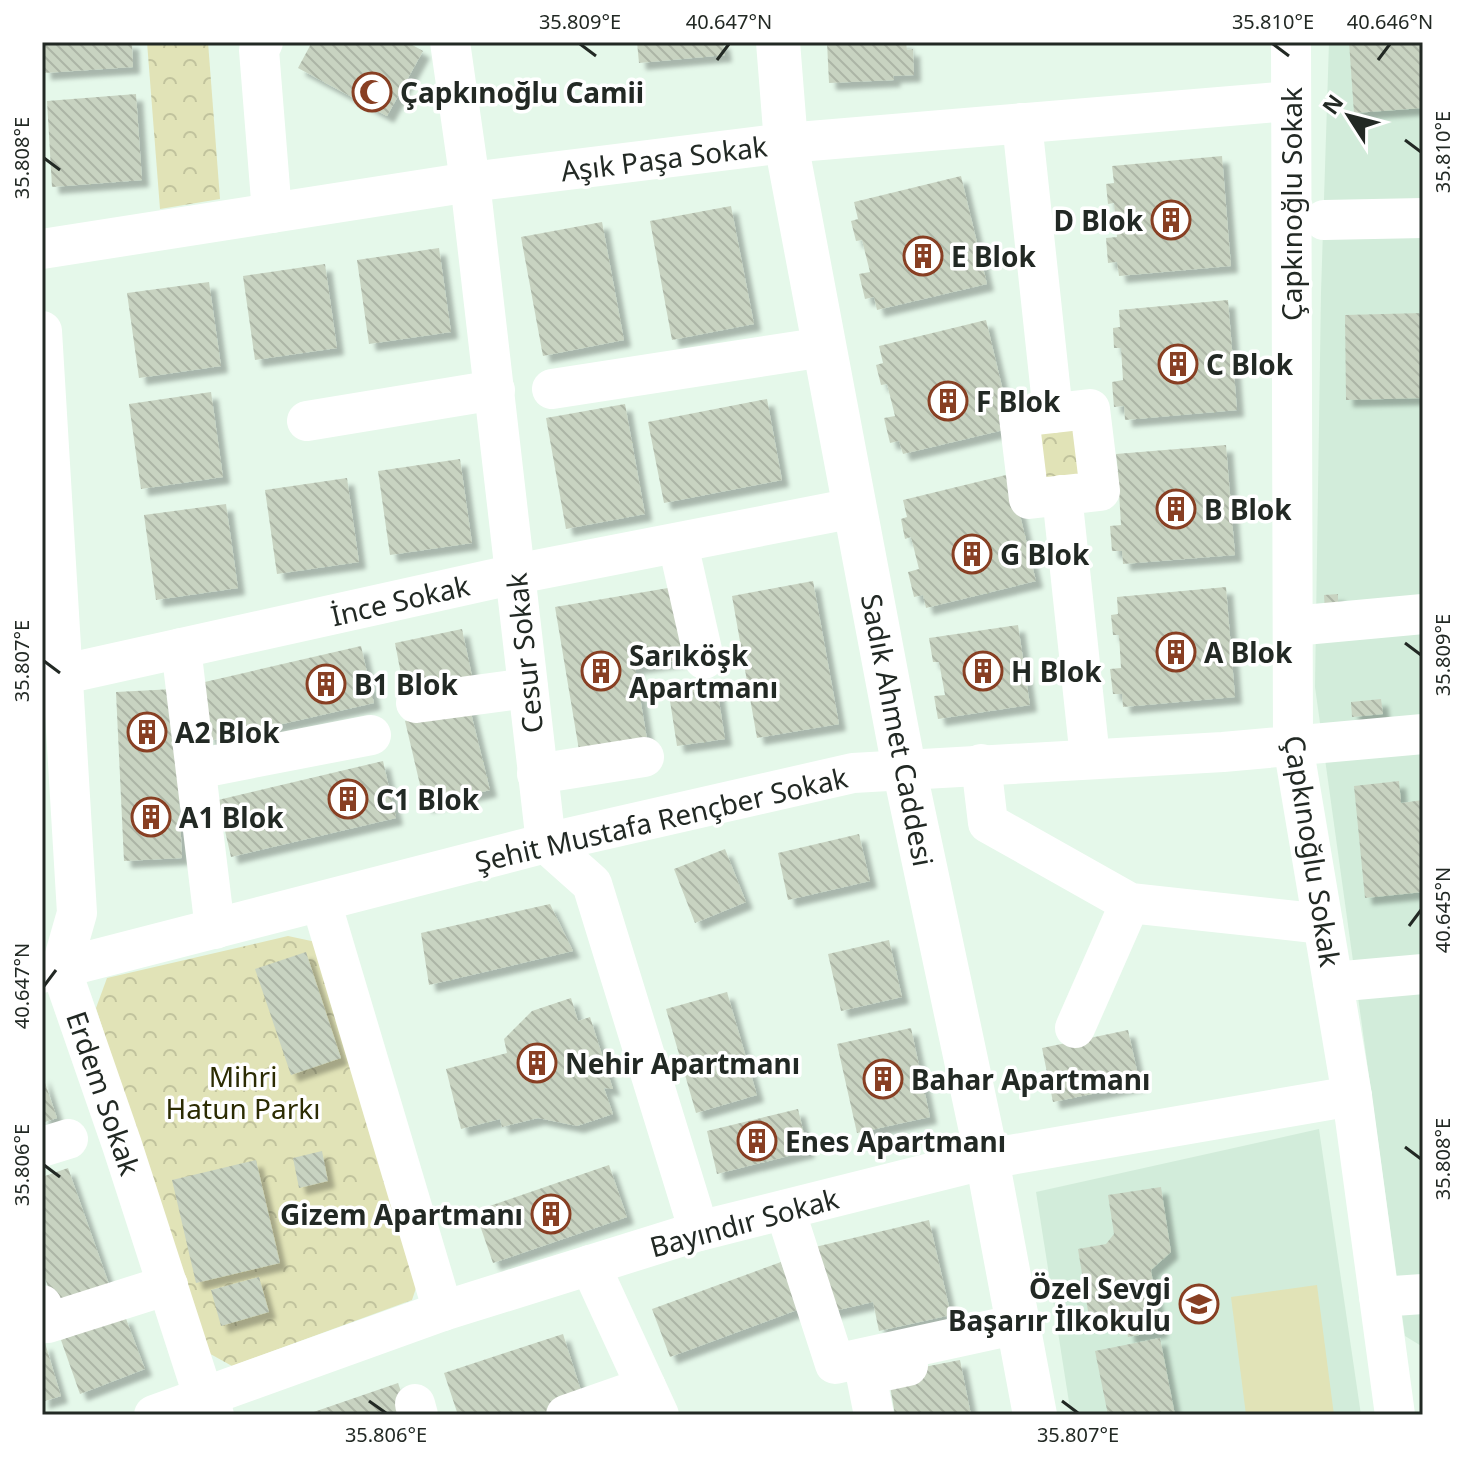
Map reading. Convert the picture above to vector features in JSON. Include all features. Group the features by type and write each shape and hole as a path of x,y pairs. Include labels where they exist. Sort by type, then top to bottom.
{"main road":[{"name":"Sadık Ahmet Caddesi","path":"778,42 786,143 854,508 904,768 987,1159 1035,1415"}],"street":[{"path":"263,42 259,50 272,213"},
{"name":"Cesur Sokak","path":"450,42 495,390 546,843"},
{"name":"Çapkınoğlu Sokak","path":"1291,42 1293,745 1352,1096 1379,1297 1406,1369 1395,1415"},
{"name":"Aşık Paşa Sokak","path":"42,249 470,182 786,143 1290,101"},
{"path":"1022,123 1053,413"},
{"path":"1324,220 1423,218"},
{"path":"42,331 52,677 77,913 51,971"},
{"path":"552,389 824,347"},
{"path":"307,421 495,390"},
{"path":"1090,409 1100,491 1062,495 1029,499 1019,417 1090,409"},
{"path":"1062,495 1090,758"},
{"name":"İnce Sokak","path":"52,677 516,574 854,508"},
{"path":"678,544 704,659"},
{"path":"1293,626 1423,614"},
{"path":"181,648 215,929"},
{"path":"416,703 528,688"},
{"name":"Şehit Mustafa Rençber Sokak","path":"51,971 546,843 853,773 1223,752 1423,734"},
{"path":"196,769 371,735"},
{"path":"537,774 644,757"},
{"path":"981,764 988,823 1130,903 1323,924"},
{"path":"546,843 592,884 699,1231"},
{"path":"321,902 443,1311"},
{"path":"1075,1028 1130,903"},
{"name":"Erdem Sokak","path":"51,971 168,1285 209,1406"},
{"path":"1333,982 1423,974"},
{"name":"Bayındır Sokak","path":"154,1415 209,1406 443,1311 699,1231 987,1159 1352,1096"},
{"path":"785,1210 835,1364 1020,1333"},
{"path":"590,1265 653,1400"},
{"path":"42,1305 48,1323 168,1285"},
{"path":"1379,1297 1423,1294"},
{"path":"874,1415 866,1375 1020,1333"},
{"path":"566,1415 653,1400"},
{"path":"611,1415 653,1400"}],"shaded area":[{"path":"1329,42 1423,42 1423,1347 1405,1336 1315,687 1321,293"},
{"name":"Özel Sevgi Başarır İlkokulu","path":"1319,1129 1361,1415 1071,1415 1036,1192"}],"green space":[{"path":"147,42 208,42 220,199 160,209"},
{"path":"1082,420 1091,479 1037,487 1028,428"},
{"name":"Mihri Hatun Parkı","path":"288,936 316,942 419,1279 412,1300 232,1366 205,1351 96,1008 107,978"},
{"path":"1317,1285 1334,1415 1246,1415 1231,1297"}],"building":[{"path":"42,42 132,42 133,67 44,73"},
{"name":"Çapkınoğlu Camii","path":"312,42 407,42 423,51 387,116 298,68"},
{"path":"637,42 723,42 725,55 639,63"},
{"path":"827,42 906,42 907,50 913,49 914,75 893,76 894,80 829,83"},
{"path":"1349,42 1423,42 1423,108 1354,113"},
{"path":"136,94 142,180 52,187 47,101"},
{"name":"D Blok","path":"1222,156 1231,266 1119,276 1117,262 1108,263 1106,238 1117,237 1114,203 1108,204 1106,184 1114,183 1112,166"},
{"name":"E Blok","path":"961,176 987,284 877,310 874,297 865,299 859,274 870,272 862,240 856,241 851,221 858,219 854,202"},
{"path":"731,206 754,324 672,340 650,221"},
{"path":"602,222 624,340 543,356 521,237"},
{"path":"439,248 451,332 369,344 357,260"},
{"path":"325,264 337,348 255,360 243,276"},
{"path":"209,282 221,366 139,378 127,293"},
{"name":"C Blok","path":"1228,300 1237,410 1125,420 1124,406 1114,407 1112,382 1123,380 1121,348 1114,348 1113,328 1120,327 1119,310"},
{"path":"1423,313 1423,398 1346,400 1345,315"},
{"name":"F Blok","path":"986,320 1012,428 903,454 899,441 890,443 884,418 895,416 887,384 881,385 876,365 883,363 879,346"},
{"path":"211,392 223,477 141,489 129,404"},
{"path":"767,399 782,480 664,503 648,422"},
{"path":"625,404 645,514 566,529 546,418"},
{"name":"B Blok","path":"1226,445 1235,555 1123,564 1122,551 1112,551 1110,526 1121,525 1119,492 1111,472 1118,471 1116,454"},
{"path":"460,459 472,543 390,555 378,471"},
{"name":"G Blok","path":"1010,474 1036,581 926,608 923,595 914,597 908,572 919,569 911,537 905,539 901,519 907,517 903,500"},
{"path":"347,478 359,562 277,574 265,490"},
{"path":"226,504 238,588 156,600 144,515"},
{"path":"813,581 839,724 757,738 732,596"},
{"name":"Sarıköşk Apartmanı","path":"680,586 692,658 635,667 648,745 580,756 555,607"},
{"name":"A Blok","path":"1226,587 1235,697 1123,707 1122,694 1113,694 1110,669 1121,668 1119,635 1113,635 1111,615 1118,614 1117,597"},
{"path":"1338,594 1338,609 1325,610 1324,595"},
{"name":"H Blok","path":"1018,625 1030,705 938,719 934,696 945,695 939,662 933,662 929,638"},
{"path":"462,629 472,676 404,690 395,643"},
{"path":"361,646 374,703 209,741 196,684"},
{"path":"716,681 725,739 677,746 670,701 693,697 691,685"},
{"path":"174,689 182,858 124,861 116,692"},
{"path":"1381,699 1383,714 1352,717 1351,702"},
{"path":"469,705 490,790 425,806 405,721"},
{"path":"383,761 396,818 231,857 218,800"},
{"path":"1399,781 1401,803 1423,800 1423,892 1365,898 1354,786"},
{"path":"859,834 870,881 788,900 778,853"},
{"path":"725,849 746,902 695,923 674,869"},
{"path":"550,904 573,951 429,985 421,933"},
{"path":"889,940 902,997 841,1011 828,954"},
{"path":"306,952 341,1058 291,1075 255,969"},
{"path":"727,992 757,1095 696,1113 666,1009"},
{"name":"Nehir Apartmanı","path":"571,998 578,1021 590,1017 613,1089 604,1088 613,1114 577,1126 538,1118 502,1127 500,1119 461,1129 446,1069 507,1053 504,1039 532,1011"},
{"name":"Bahar Apartmanı","path":"911,1028 930,1117 857,1133 837,1044"},
{"path":"1128,1030 1140,1084 1053,1102 1042,1048"},
{"path":"42,1074 57,1118 42,1123"},
{"name":"Enes Apartmanı","path":"798,1109 808,1151 717,1174 707,1131"},
{"path":"322,1151 328,1181 299,1188 293,1158"},
{"path":"256,1160 280,1263 196,1283 172,1180"},
{"name":"Gizem Apartmanı","path":"609,1165 627,1217 493,1263 475,1211"},
{"path":"68,1168 110,1287 55,1306 42,1270 42,1177"},
{"path":"1161,1187 1171,1252 1151,1270 1161,1331 1128,1337 1124,1311 1089,1317 1078,1249 1106,1244 1114,1234 1108,1195"},
{"path":"929,1220 951,1315 879,1331 873,1302 830,1312 815,1247"},
{"path":"781,1262 797,1310 670,1357 652,1309"},
{"path":"259,1277 269,1312 221,1326 211,1290"},
{"path":"125,1316 145,1369 80,1394 61,1340"},
{"path":"563,1334 584,1400 537,1415 458,1415 444,1373"},
{"path":"1160,1338 1175,1415 1108,1415 1095,1351"},
{"path":"45,1343 61,1396 42,1402 42,1344"},
{"path":"960,1360 971,1415 895,1415 888,1374"},
{"path":"398,1383 409,1415 305,1415"}],"place":[{"name":"Çapkınoğlu Camii","path":"372,92"},
{"name":"D Blok","path":"1171,220"},
{"name":"E Blok","path":"923,256"},
{"name":"C Blok","path":"1178,364"},
{"name":"F Blok","path":"948,401"},
{"name":"B Blok","path":"1176,509"},
{"name":"G Blok","path":"972,554"},
{"name":"A Blok","path":"1176,652"},
{"name":"Sarıköşk Apartmanı","path":"601,671"},
{"name":"H Blok","path":"983,671"},
{"name":"B1 Blok","path":"326,684"},
{"name":"A2 Blok","path":"147,732"},
{"name":"C1 Blok","path":"348,799"},
{"name":"A1 Blok","path":"151,817"},
{"name":"Nehir Apartmanı","path":"537,1063"},
{"name":"Bahar Apartmanı","path":"883,1079"},
{"name":"Enes Apartmanı","path":"757,1141"},
{"name":"Gizem Apartmanı","path":"551,1214"},
{"name":"Özel Sevgi Başarır İlkokulu","path":"1199,1304"}]}
